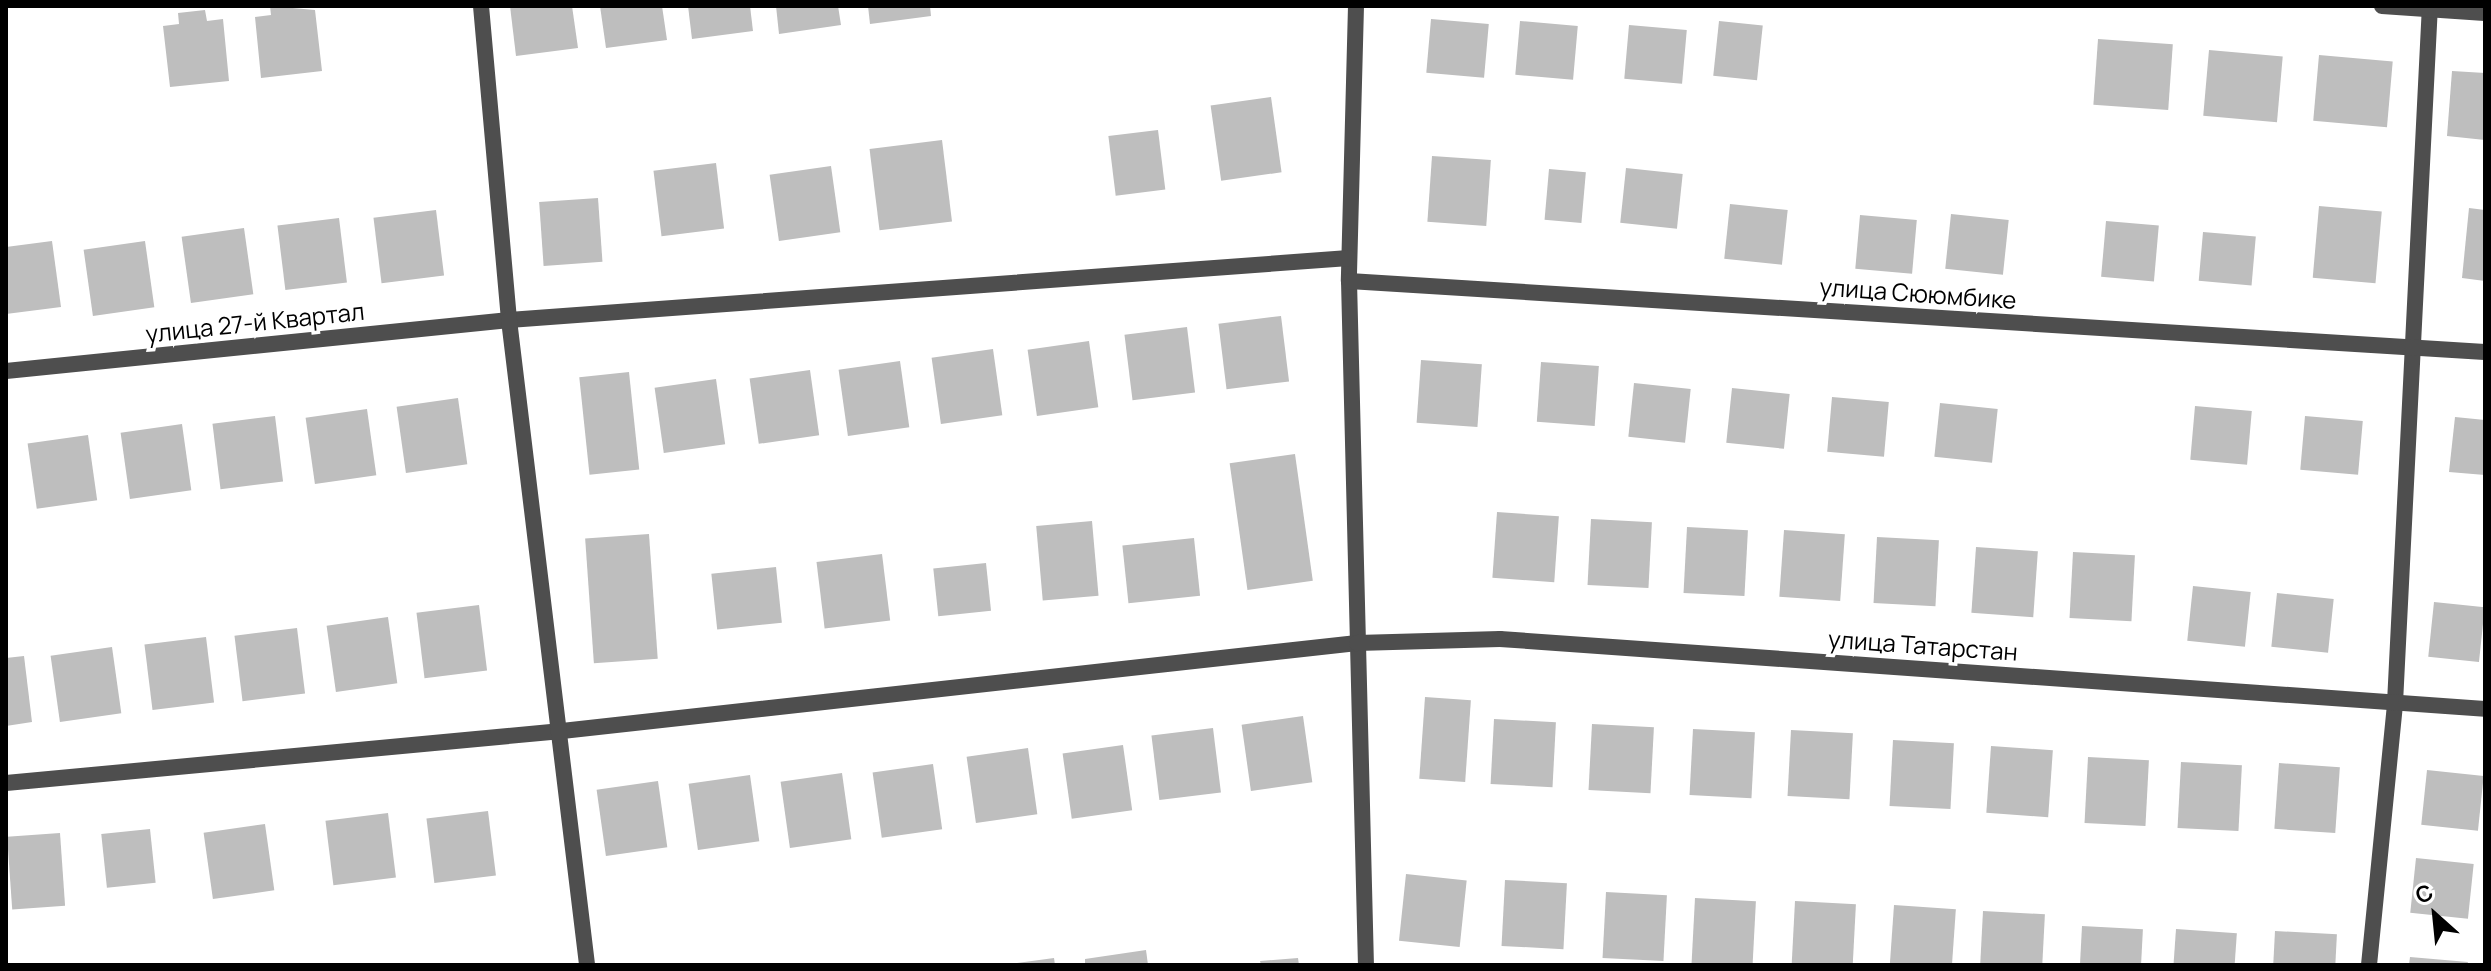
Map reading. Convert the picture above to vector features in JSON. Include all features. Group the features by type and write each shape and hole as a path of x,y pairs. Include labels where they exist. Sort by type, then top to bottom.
{"street":[{"path":"481,6 509,320 562,731 587,965"},
{"path":"1356,6 1349,281 1366,965"},
{"path":"2382,6 2485,13"},
{"path":"2369,965 2395,703 2429,8"},
{"name":"улица 27-й Квартал","path":"6,371 509,320 1349,258"},
{"name":"улица Сююмбике","path":"1349,281 2485,352"},
{"name":"улица Татарстан","path":"6,783 562,731 1357,643 1500,639 2485,709"}],"building":[{"path":"270,6 315,10 322,71 261,78 255,17 271,15"},
{"path":"510,6 572,6 578,48 516,56"},
{"path":"600,6 662,6 667,40 606,48"},
{"path":"688,6 750,6 753,31 692,39"},
{"path":"776,6 838,6 841,25 779,34"},
{"path":"868,6 930,6 931,16 870,24"},
{"path":"205,10 207,21 223,19 229,81 170,87 163,26 179,24 178,13"},
{"path":"1431,19 1489,24 1484,78 1426,73"},
{"path":"1520,21 1578,26 1573,80 1515,75"},
{"path":"1719,21 1763,26 1757,80 1713,76"},
{"path":"1629,25 1687,30 1682,84 1624,79"},
{"path":"2098,39 2173,44 2168,110 2093,105"},
{"path":"2209,50 2283,56 2277,122 2203,116"},
{"path":"2319,55 2393,61 2387,127 2313,121"},
{"path":"2452,71 2485,73 2485,140 2447,136"},
{"path":"1271,97 1282,172 1221,181 1211,105"},
{"path":"1158,130 1165,190 1116,196 1108,136"},
{"path":"942,140 952,221 880,230 870,149"},
{"path":"1432,156 1491,160 1486,226 1427,222"},
{"path":"716,163 724,229 662,236 653,171"},
{"path":"831,166 840,232 779,241 770,175"},
{"path":"1626,168 1683,174 1677,229 1620,223"},
{"path":"1549,169 1586,172 1581,223 1545,220"},
{"path":"598,198 602,262 544,266 539,202"},
{"path":"1730,204 1788,210 1782,265 1724,259"},
{"path":"2319,206 2382,211 2375,283 2313,278"},
{"path":"2469,208 2485,210 2485,281 2462,278"},
{"path":"436,210 444,276 382,283 373,218"},
{"path":"1951,214 2009,220 2003,275 1945,269"},
{"path":"1860,215 1917,220 1912,274 1855,269"},
{"path":"339,218 347,283 285,290 277,226"},
{"path":"2106,221 2159,226 2154,281 2101,277"},
{"path":"244,228 253,294 191,303 182,237"},
{"path":"2203,232 2256,237 2252,285 2199,281"},
{"path":"52,241 61,307 6,314 6,247"},
{"path":"145,241 154,307 93,316 84,250"},
{"path":"1281,316 1289,382 1227,389 1218,324"},
{"path":"1187,327 1195,393 1133,400 1124,335"},
{"path":"1089,341 1098,407 1037,416 1028,350"},
{"path":"993,349 1002,415 941,424 932,358"},
{"path":"1421,360 1482,364 1477,427 1417,423"},
{"path":"900,361 909,427 848,436 839,370"},
{"path":"1541,362 1599,366 1595,426 1537,422"},
{"path":"810,370 819,435 759,444 750,378"},
{"path":"629,372 639,469 590,475 579,377"},
{"path":"716,379 725,444 664,453 655,388"},
{"path":"1634,383 1691,389 1685,443 1628,437"},
{"path":"1732,388 1790,394 1784,449 1726,443"},
{"path":"1832,397 1889,402 1884,457 1827,452"},
{"path":"458,398 467,464 406,473 397,407"},
{"path":"1940,403 1998,409 1992,463 1934,457"},
{"path":"2195,406 2252,411 2247,465 2190,460"},
{"path":"367,409 376,475 315,484 306,418"},
{"path":"275,416 283,482 221,489 212,424"},
{"path":"2305,416 2363,421 2358,475 2300,470"},
{"path":"2455,417 2485,420 2485,475 2449,472"},
{"path":"182,424 191,490 130,499 121,433"},
{"path":"88,435 97,500 37,509 28,443"},
{"path":"1295,454 1313,581 1247,590 1230,463"},
{"path":"1497,512 1559,516 1554,582 1492,578"},
{"path":"1591,519 1652,522 1648,588 1588,585"},
{"path":"1092,521 1099,596 1043,601 1036,526"},
{"path":"1687,527 1748,530 1744,596 1684,593"},
{"path":"1784,530 1845,534 1840,601 1779,597"},
{"path":"649,534 658,659 594,663 585,538"},
{"path":"1877,537 1939,540 1935,606 1874,603"},
{"path":"1194,538 1200,596 1128,603 1122,546"},
{"path":"1976,547 2038,551 2033,617 1971,613"},
{"path":"2073,552 2135,555 2131,621 2070,618"},
{"path":"882,554 890,621 825,629 816,562"},
{"path":"986,563 991,611 938,616 933,569"},
{"path":"776,567 782,623 717,629 711,574"},
{"path":"2193,586 2251,592 2245,647 2187,641"},
{"path":"2277,593 2334,599 2328,653 2271,647"},
{"path":"2434,602 2485,607 2479,662 2428,657"},
{"path":"479,605 487,671 425,678 416,613"},
{"path":"388,617 397,683 336,692 327,626"},
{"path":"297,628 305,694 243,701 234,636"},
{"path":"206,637 214,703 153,710 144,645"},
{"path":"112,647 121,713 60,722 51,656"},
{"path":"24,656 32,722 6,726 6,658"},
{"path":"1425,697 1471,700 1465,782 1419,779"},
{"path":"1303,716 1312,782 1251,791 1242,725"},
{"path":"1494,719 1556,722 1553,787 1491,784"},
{"path":"1592,724 1654,727 1650,793 1589,790"},
{"path":"1213,728 1221,793 1159,800 1151,736"},
{"path":"1693,729 1755,732 1751,798 1690,795"},
{"path":"1791,730 1853,733 1849,799 1788,796"},
{"path":"1893,740 1954,743 1950,809 1890,806"},
{"path":"1123,745 1132,810 1072,819 1063,753"},
{"path":"1991,746 2053,750 2048,817 1986,813"},
{"path":"1028,748 1037,814 976,823 967,757"},
{"path":"2088,757 2149,760 2145,826 2085,823"},
{"path":"2181,762 2242,765 2238,831 2178,828"},
{"path":"2279,763 2340,767 2335,833 2274,829"},
{"path":"933,764 942,829 882,838 873,772"},
{"path":"2427,770 2484,776 2478,831 2421,825"},
{"path":"842,773 851,839 790,848 781,782"},
{"path":"750,775 759,841 698,850 689,784"},
{"path":"658,781 667,847 606,856 597,790"},
{"path":"488,811 496,876 434,883 426,819"},
{"path":"388,813 396,878 333,885 325,821"},
{"path":"265,824 274,890 213,899 204,833"},
{"path":"150,829 156,883 107,888 101,834"},
{"path":"60,833 65,906 12,910 7,837"},
{"path":"2416,858 2474,864 2468,919 2410,913"},
{"path":"1406,874 1467,880 1460,947 1399,941"},
{"path":"1505,880 1567,883 1563,949 1502,946"},
{"path":"1606,892 1667,895 1663,961 1603,958"},
{"path":"1695,898 1756,901 1753,965 1692,964"},
{"path":"1795,901 1856,904 1853,965 1792,965"},
{"path":"1894,905 1956,909 1952,965 1890,965"},
{"path":"1983,911 2045,914 2042,965 1980,965"},
{"path":"2082,926 2143,929 2141,965 2080,965"},
{"path":"2176,929 2237,933 2235,965 2173,965"},
{"path":"2275,931 2337,934 2335,965 2273,965"},
{"path":"1146,950 1148,965 1085,965 1085,959"},
{"path":"2410,957 2468,962 2467,965 2409,965"},
{"path":"1054,958 1055,965 1017,965 1017,963"},
{"path":"1298,958 1299,965 1261,965 1260,961"}]}
